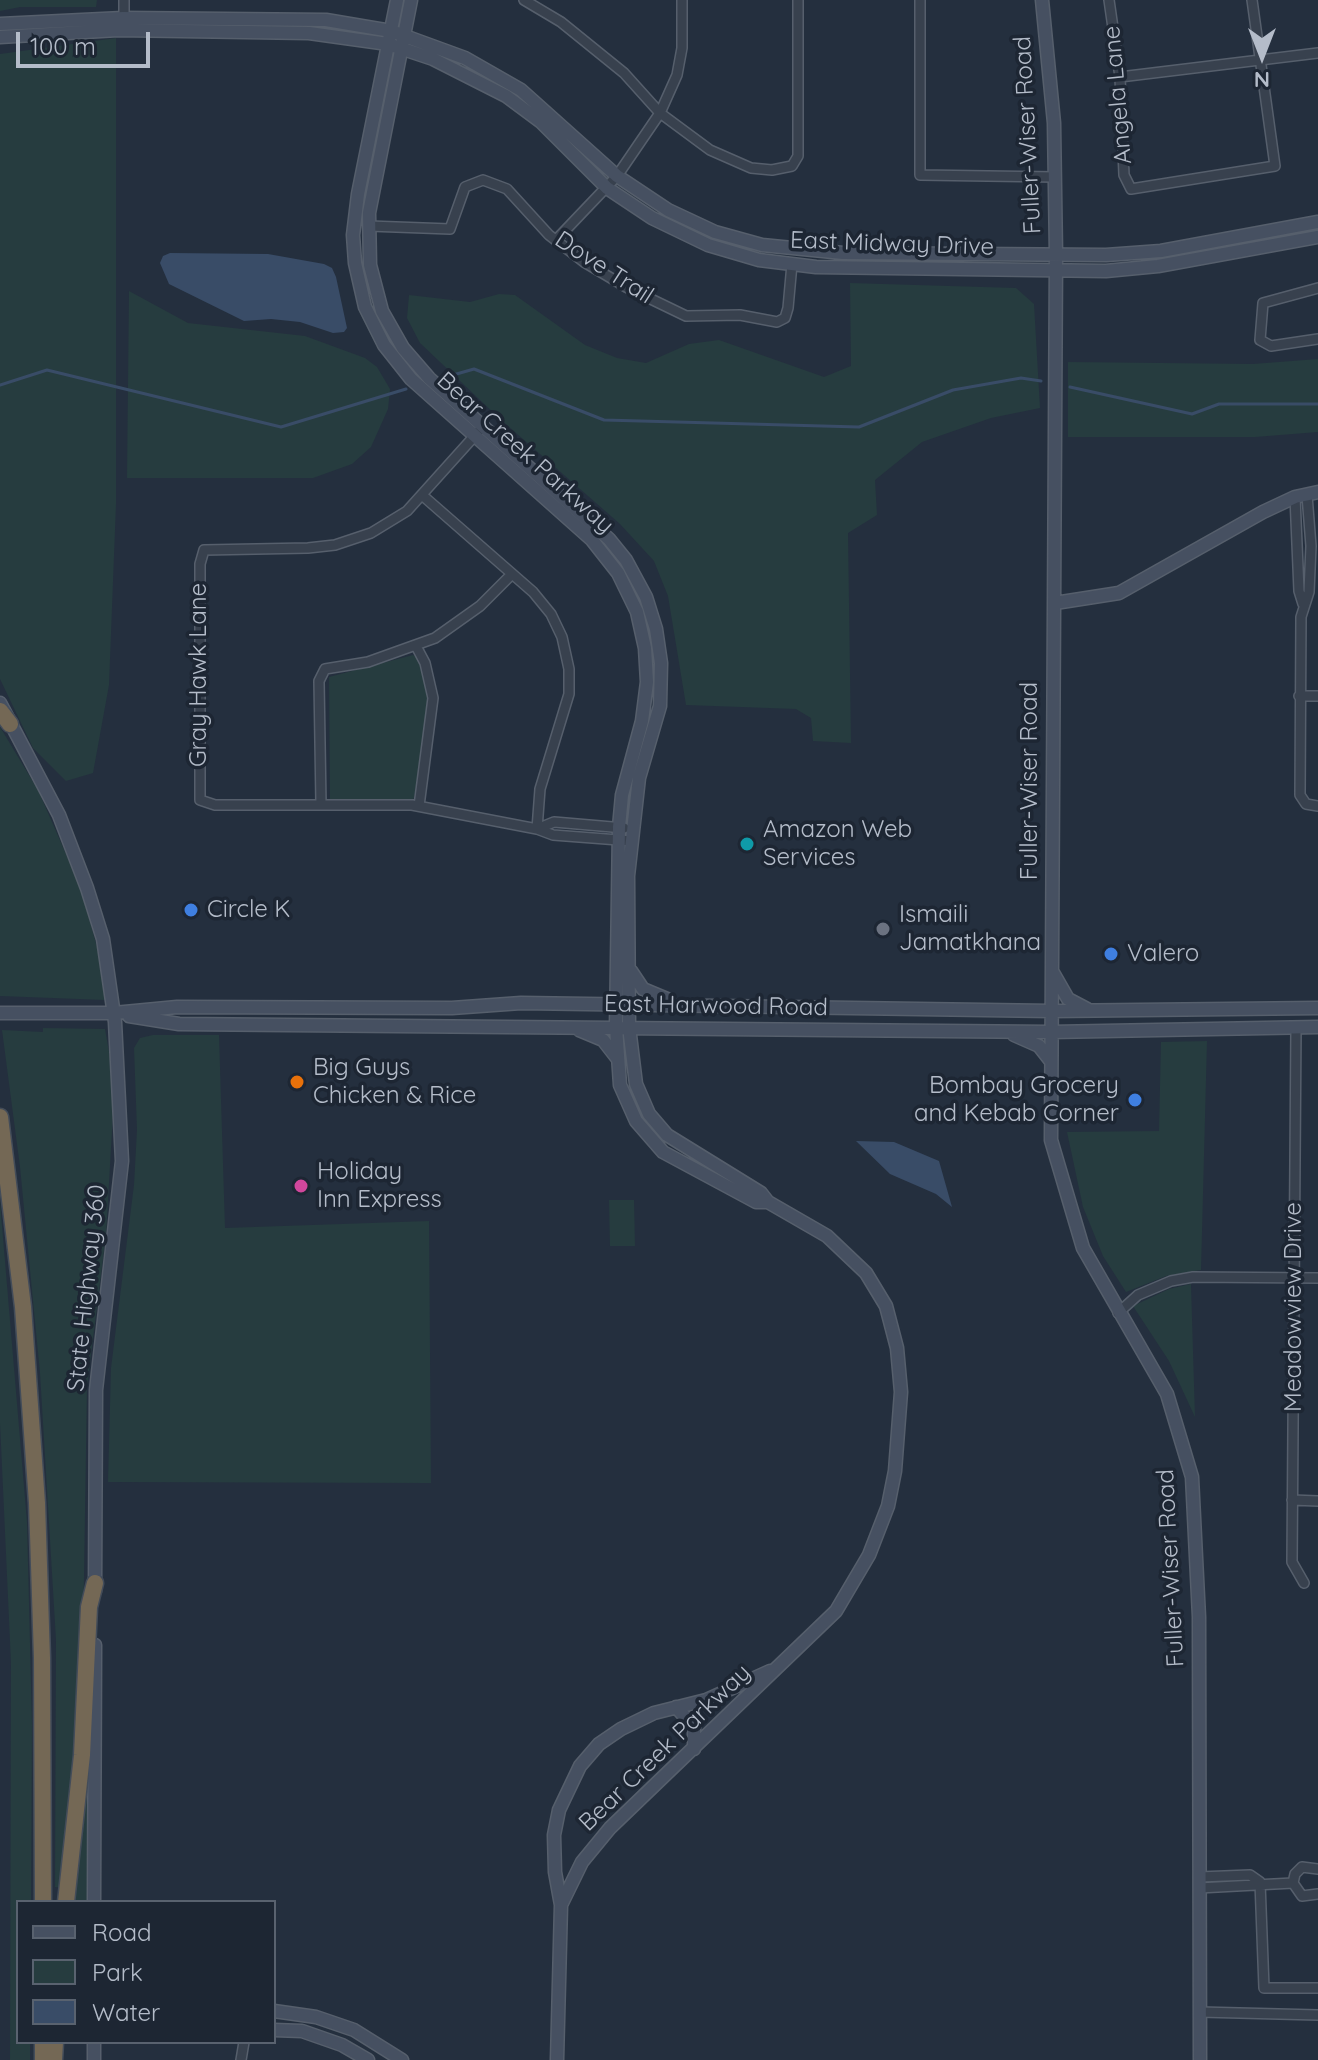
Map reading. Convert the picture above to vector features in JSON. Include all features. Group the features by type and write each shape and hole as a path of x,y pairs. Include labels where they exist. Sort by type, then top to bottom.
{"highway":[{"path":"0,1117 23,1307 37,1503 42,1658 43,1900"},
{"path":"66,1900 82,1755 89,1607 95,1583"}],"street":[{"path":"124,0 124,24"},
{"name":"Bear Creek Parkway","path":"397,0 396,39 369,226 373,277 391,329 429,378 609,539 626,560 646,597 661,663 660,706 626,834 622,1027 617,1058 620,1085 630,1110 663,1152 756,1202 768,1202"},
{"name":"Bear Creek Parkway","path":"411,0 396,39 358,194 353,235 359,284 373,325 411,379 592,540 618,573 637,612 645,648 647,682 642,721 622,795 626,834 628,962 622,1004"},
{"path":"524,0 561,22 624,73 660,113 710,150 751,168 772,170 792,166 798,156 798,0"},
{"path":"556,240 617,176 660,113 677,75 682,48 682,0"},
{"path":"920,0 920,175 1055,177"},
{"name":"Fuller-Wiser Road","path":"1042,0 1054,123 1056,255 1051,1140 1058,1173 1083,1248 1167,1394 1192,1477 1199,1617 1200,2060"},
{"name":"Angela Lane","path":"1109,0 1120,77 1124,175 1131,189 1275,166 1258,61"},
{"path":"1252,0 1258,61"},
{"name":"East Midway Drive","path":"0,24 326,20 465,58 521,90 551,113 617,176 668,210 715,232 762,245 843,253 1056,255 1161,251 1318,222"},
{"name":"East Midway Drive","path":"0,37 124,24"},
{"name":"East Midway Drive","path":"396,39 506,96 541,122 607,188 652,218 708,245 759,260 792,264 1055,270 1158,266 1318,237"},
{"path":"1120,77 1318,53"},
{"name":"Dove Trail","path":"369,226 450,229 465,187 483,180 507,189 556,240 626,287 686,316 740,315 777,322 785,318 788,308 792,264"},
{"path":"1318,288 1263,303 1260,340 1271,346 1318,339"},
{"path":"484,425 422,495 512,574 551,614 569,669 569,694 540,789 537,829"},
{"name":"Gray Hawk Lane","path":"321,804 215,805 200,800 200,564 204,550 335,545 371,533 407,511 422,495"},
{"path":"1055,603 1097,599 1127,590 1306,495"},
{"path":"1303,604 1309,592 1314,536 1306,495"},
{"path":"1306,495 1298,539 1299,591 1303,604 1299,696 1300,795 1306,804 1318,806"},
{"path":"1298,539 1314,536"},
{"path":"512,574 457,623 416,646 368,662 325,669 322,673 321,804 419,806 537,829 553,835 626,834"},
{"path":"1303,604 1318,604"},
{"path":"416,646 425,663 433,698 419,806"},
{"path":"1299,696 1318,696"},
{"name":"State Highway 360","path":"0,703 59,815 87,888 103,939 114,1013 122,1161 98,1359 94,1900"},
{"path":"628,962 634,980 650,995 706,1005"},
{"path":"1051,970 1068,999 1090,1011"},
{"name":"East Harwood Road","path":"0,1013 114,1013 177,1007 622,1004 1051,1011 1318,1008"},
{"path":"354,1008 355,1025"},
{"path":"908,1030 909,1010"},
{"name":"East Harwood Road","path":"114,1013 179,1024 1003,1032 1318,1027"},
{"path":"568,1026 603,1040 617,1058"},
{"name":"Bear Creek Parkway","path":"561,1905 582,1862 610,1828 836,1611 859,1576 879,1533 895,1471 901,1392 897,1348 886,1306 866,1273 827,1236 674,1141 649,1114 636,1084 622,1027"},
{"name":"Meadowview Drive","path":"1296,1027 1292,1562 1304,1583"},
{"path":"1003,1032 1032,1042 1051,1061"},
{"path":"1118,1313 1138,1295 1171,1281 1193,1277 1318,1278"},
{"path":"1292,1500 1318,1501"},
{"name":"Bear Creek Parkway","path":"557,2060 561,1905 555,1872 554,1835 559,1810 580,1766 599,1744 621,1729 654,1713 706,1700 780,1666"},
{"path":"676,1707 694,1727 694,1749"},
{"path":"1293,1883 1302,1867 1318,1869"},
{"path":"1199,1882 1250,1875 1260,1882 1293,1883"},
{"path":"1260,1882 1264,1988 1318,1988"},
{"path":"1293,1883 1302,1896 1318,1894"},
{"path":"276,2011 316,2017 354,2030 402,2060"},
{"path":"1200,2012 1318,2015"},
{"path":"276,2030 302,2031 342,2045 368,2060"}],"green space":[{"path":"0,0 97,0 96,7 20,7 0,11"},
{"path":"116,38 116,504 109,685 93,773 66,781 33,748 0,679 0,54"},
{"path":"850,283 1016,288 1034,304 1040,408 991,418 922,442 875,480 877,515 848,533 851,743 813,741 811,718 796,709 686,705 668,596 654,561 620,524 500,419 420,343 407,318 409,295 470,302 499,294 515,295 585,345 617,358 646,363 689,344 719,340 824,377 851,366"},
{"path":"129,291 188,323 305,336 365,358 377,367 390,389 388,409 371,447 352,464 313,478 127,478"},
{"path":"1318,359 1318,432 1255,437 1068,437 1068,362 1253,364"},
{"path":"413,655 418,658 430,699 414,798 408,802 330,801 329,677"},
{"path":"0,727 38,790 80,886 97,947 105,1000 0,996"},
{"path":"43,1028 105,1029 111,1063 113,1113 106,1235 87,1386 82,1703 62,1888 55,1887 56,1640 40,1373 20,1167 2,1030 43,1032"},
{"path":"153,1035 219,1035 225,1228 429,1221 431,1483 108,1482 111,1368 134,1185 137,1130 134,1048 140,1038"},
{"path":"1207,1041 1201,1270 1166,1276 1126,1292 1103,1256 1083,1207 1067,1132 1159,1131 1161,1042"},
{"path":"609,1200 634,1200 635,1246 610,1246"},
{"path":"0,1202 27,1522 32,1725 31,1900 16,1900 16,2044 30,2044 30,2060 10,2060 11,1663 0,1423"},
{"path":"1191,1284 1195,1417 1169,1361 1133,1306 1169,1289"},
{"path":"85,1772 90,1773 89,1900 72,1900"}],"water":[{"path":"170,253 268,254 324,264 332,268 336,277 347,328 344,332 333,333 300,322 271,319 244,321 169,284 160,263 163,256"},
{"path":"856,1141 894,1142 939,1161 952,1207 936,1194 890,1174"}],"waterway":[{"path":"446,377 474,369 604,420 859,427 953,390 1021,378 1041,381"},
{"path":"0,385 47,370 281,427 406,389"},
{"path":"1070,387 1192,414 1219,404 1318,404"}],"place":[{"name":"Amazon Web Services","path":"747,844"},
{"name":"Circle K","path":"191,910"},
{"name":"Ismaili Jamatkhana","path":"883,929"},
{"name":"Valero","path":"1111,954"},
{"name":"Big Guys Chicken & Rice","path":"297,1082"},
{"name":"Bombay Grocery and Kebab Corner","path":"1135,1100"},
{"name":"Holiday Inn Express","path":"301,1186"}]}
